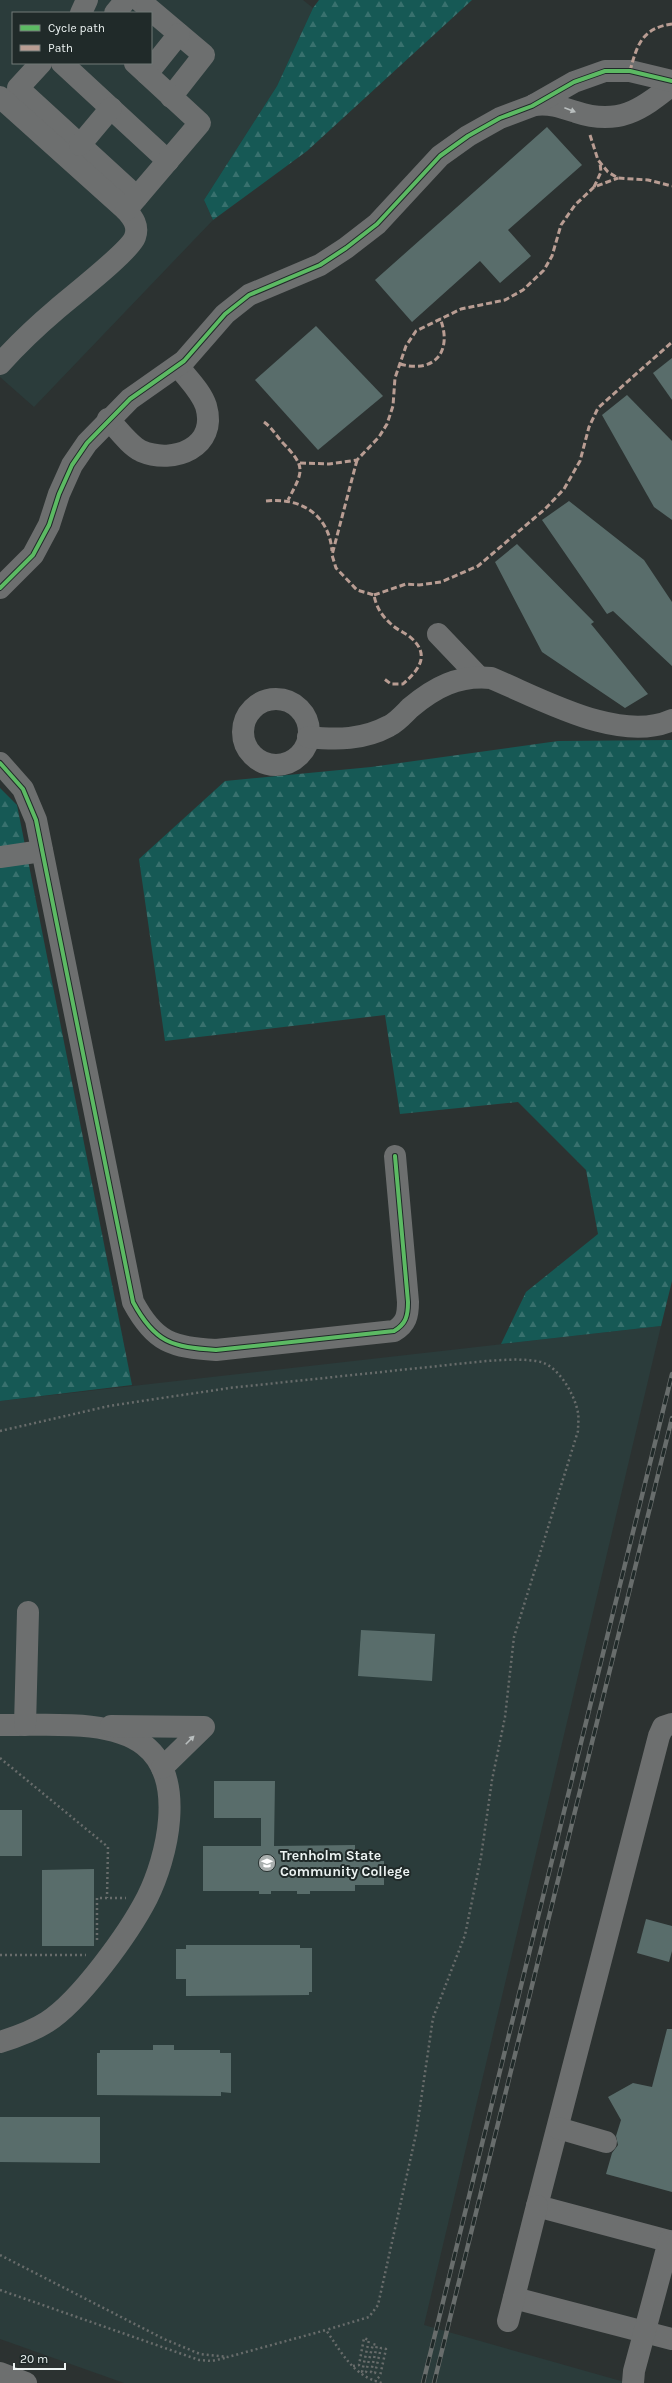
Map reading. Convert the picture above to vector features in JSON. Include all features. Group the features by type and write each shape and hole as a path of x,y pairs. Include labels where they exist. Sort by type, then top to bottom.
{"street":[{"path":"81,12 87,0"},
{"path":"117,12 126,0"},
{"path":"152,13 204,55 172,97"},
{"path":"152,59 179,34"},
{"path":"0,364 55,310 120,254 135,238 136,229 132,204 80,145 18,88 40,64"},
{"path":"63,64 168,161"},
{"path":"132,204 200,123 141,69"},
{"path":"0,588 33,555 48,525 59,494 72,465 108,419 130,399 178,366 225,314 249,295 320,265 377,224 440,156 468,136 500,118 532,106 574,82 605,70 630,70 672,81"},
{"path":"532,106 544,104 560,106 592,116 613,117 626,115 642,108 672,85"},
{"path":"0,98 132,204"},
{"path":"80,145 111,108"},
{"path":"108,419 140,450 155,455 174,456 188,452 201,439 208,422 202,396 178,366"},
{"path":"438,634 479,677"},
{"path":"308,737 336,740 373,733 391,725 433,689 453,680 479,677 491,678 589,719 616,726 643,727 672,720"},
{"path":"0,763 23,789 30,800 42,850 133,1302 143,1321 156,1335 173,1344 191,1348 216,1350 394,1331 403,1326 408,1315 408,1302 395,1156"},
{"path":"0,857 42,850"},
{"path":"25,1726 28,1612"},
{"path":"508,2321 659,1736 663,1728 672,1724"},
{"path":"0,1725 204,1727 162,1768"},
{"path":"0,2042 48,2022 68,2003 124,1936 147,1898 165,1852 170,1806 168,1788 162,1768 145,1746 119,1732 82,1726"},
{"path":"558,2128 606,2142"},
{"path":"538,2206 670,2241 644,2332 633,2383"},
{"path":"514,2298 672,2339"},
{"path":"0,2373 26,2383"}],"path":[{"path":"0,1431 109,1406 229,1388 486,1361 522,1359 542,1363 556,1372 570,1390 578,1412 578,1431 514,1637 505,1716 492,1780 481,1857 465,1935 433,2018 416,2134 378,2305 369,2318 212,2361 199,2360 0,2290"},
{"path":"0,1758 108,1847 107,1898"},
{"path":"97,1948 97,1898 147,1898"},
{"path":"0,1955 90,1955"},
{"path":"0,2255 164,2339 200,2354 228,2357"},
{"path":"326,2330 352,2366 369,2380 382,2383"},
{"path":"352,2366 359,2365 364,2338 369,2340 362,2372 366,2372 373,2344 377,2345 370,2372 375,2373 381,2348 386,2349 380,2376 375,2381"}],"shaded area":[{"path":"0,0 303,0 313,8 277,86 204,200 213,220 34,407 0,377"},
{"name":"Trenholm State Community College","path":"661,1326 424,2325 628,2383 124,2383 0,2339 0,1401"}],"green space":[{"path":"319,0 472,0 307,151 213,220 204,200 277,86 313,8"},
{"path":"672,740 672,1281 661,1326 501,1344 526,1292 598,1234 586,1170 518,1102 400,1114 385,1015 165,1041 139,859 225,781 371,767 558,741"},
{"path":"0,788 17,805 132,1385 0,1401"}],"building":[{"path":"547,127 582,165 508,230 531,256 500,283 480,261 412,322 375,280"},
{"path":"316,326 383,396 318,450 255,380"},
{"path":"672,358 672,400 653,373"},
{"path":"627,395 672,441 672,520 654,507 602,415"},
{"path":"569,501 644,560 672,602 672,666 613,611 607,614 542,520"},
{"path":"517,544 594,622 591,624 648,694 625,708 542,652 495,562"},
{"path":"361,1630 435,1634 432,1681 358,1676"},
{"path":"214,1781 275,1781 274,1846 355,1845 355,1861 384,1861 384,1885 355,1885 355,1891 310,1891 310,1894 297,1894 297,1891 271,1891 271,1894 259,1894 259,1891 203,1891 203,1846 261,1846 261,1818 214,1818"},
{"path":"0,1810 22,1810 22,1856 0,1856"},
{"path":"94,1869 94,1946 42,1946 42,1870"},
{"path":"646,1919 672,1926 672,1951 669,1962 637,1953"},
{"path":"186,1945 300,1945 300,1948 312,1948 312,1992 309,1992 309,1995 186,1996 186,1979 176,1979 176,1949 186,1949"},
{"path":"667,2029 672,2029 672,2192 606,2174 612,2153 618,2145 616,2136 621,2120 608,2097 633,2083 652,2087"},
{"path":"153,2045 174,2045 174,2050 220,2050 220,2053 231,2053 231,2093 221,2092 221,2096 97,2095 97,2053 100,2053 100,2050 153,2050"},
{"path":"0,2117 100,2117 100,2163 0,2162"}],"railway":[{"path":"423,2383 672,1374"},
{"path":"434,2383 672,1418"}],"marked path":[{"path":"630,71 635,53 642,39 654,29 672,24"},
{"path":"590,135 598,160 608,172 618,178 648,180 672,186"},
{"path":"594,187 601,172 600,163"},
{"path":"300,463 329,464 357,460 379,437 387,424 393,406 395,378 406,346 416,331 461,309 505,300 523,290 544,270 552,256 561,225 575,205 594,187 618,178"},
{"path":"400,364 423,366 431,363 438,357 442,350 444,341 440,318"},
{"path":"374,595 406,584 419,585 441,582 478,566 545,509 564,489 580,461 589,427 598,408 672,342"},
{"path":"264,422 290,450 299,463 300,469 297,482 288,500"},
{"path":"357,460 332,555 336,568 357,590 374,595 376,603 382,614 393,626 409,636 416,643 420,649 421,655 421,661 418,667 403,684 391,684 383,678"},
{"path":"266,501 291,502 311,511 319,518 325,527 330,538 332,551"}],"cycle path":[{"path":"0,588 33,555 49,525 59,494 72,465 87,443 130,399 184,361 225,314 249,295 320,265 346,248 377,224 440,156 468,136 500,118 532,106 574,82 605,71 630,71 672,81"},
{"path":"0,763 23,789 36,820 133,1302 141,1316 157,1334 176,1344 201,1349 216,1350 394,1331 404,1322 408,1311 395,1156"}],"place":[{"name":"Trenholm State Community College","path":"267,1863"}]}
